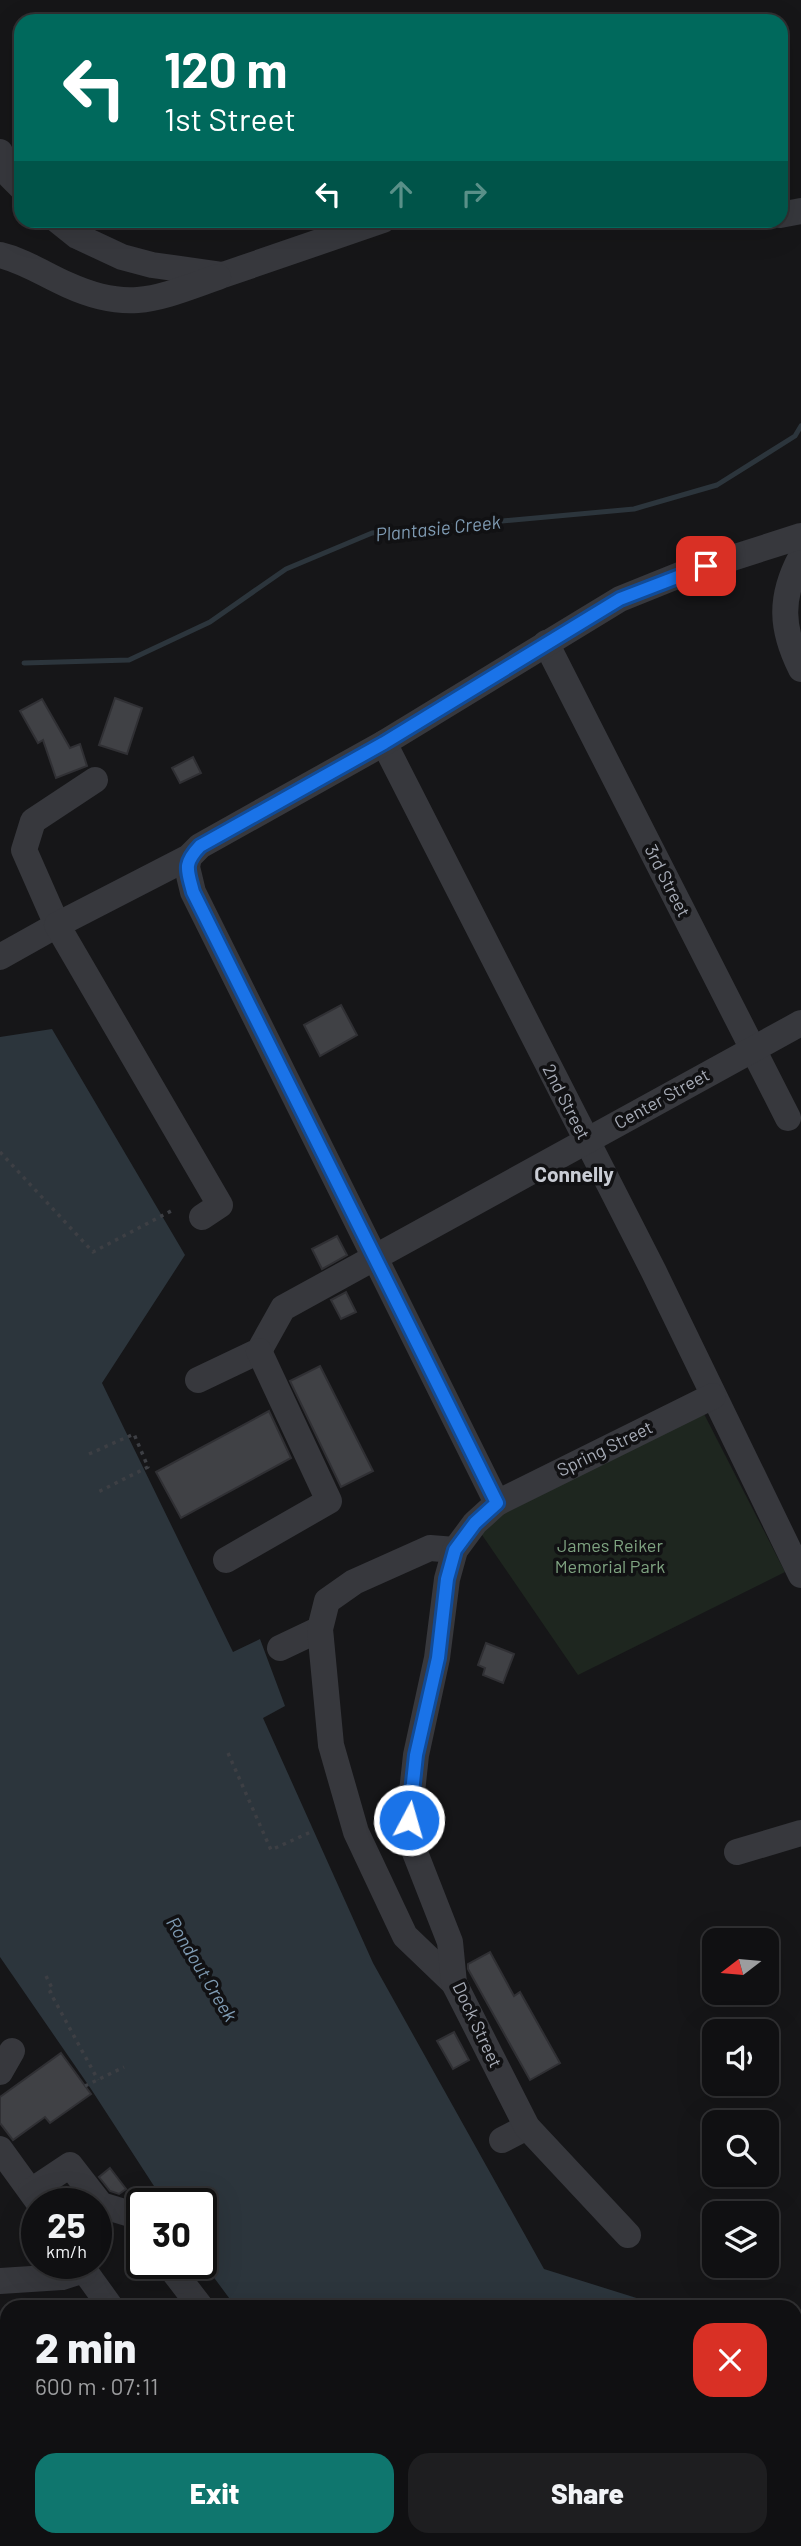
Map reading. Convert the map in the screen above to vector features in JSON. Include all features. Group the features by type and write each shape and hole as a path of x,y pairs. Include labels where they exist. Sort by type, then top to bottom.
{"street":[{"path":"0,152 14,180"},
{"path":"67,228 77,236 122,257 152,265 223,275"},
{"path":"0,255 20,260 100,299 128,302 164,296 360,228"},
{"path":"0,957 189,857 200,846 384,743 620,599 682,574 801,536"},
{"path":"801,557 785,606 784,624 801,669"},
{"name":"3rd Street","path":"546,643 788,1118"},
{"name":"2nd Street","path":"384,743 654,1272 801,1575"},
{"path":"95,780 33,821 24,850 57,925 220,1205 202,1217"},
{"path":"189,857 187,867 193,892 497,1503"},
{"name":"Center Street","path":"259,1351 283,1308 801,1023"},
{"path":"198,1380 259,1351 329,1501 226,1560"},
{"name":"Spring Street","path":"497,1503 713,1396"},
{"name":"Dock Street","path":"497,1503 475,1523 455,1550 447,1579 438,1658 416,1755 409,1820 414,1850 450,1942 454,1983 527,2127 628,2235"},
{"path":"454,1983 405,1936 356,1832 331,1745 320,1629 327,1601 354,1582 430,1548 455,1550"},
{"path":"280,1648 320,1629"},
{"path":"737,1852 801,1833"},
{"path":"502,2140 527,2127"},
{"path":"0,2150 28,2188"},
{"path":"45,2188 70,2165 88,2188"},
{"path":"0,2281 31,2279"},
{"path":"90,2279 106,2300"},
{"path":"179,2279 195,2300"}],"path":[{"path":"0,1152 93,1252 170,1211"},
{"path":"89,1454 134,1434 148,1467 98,1492"},
{"path":"228,1753 271,1850 313,1831"},
{"path":"46,1976 53,1990 50,1992 98,2080"},
{"path":"85,2086 124,2067"}],"green space":[{"name":"James Reiker Memorial Park","path":"703,1412 785,1572 578,1675 480,1532 505,1505"}],"water":[{"name":"Rondout Creek","path":"52,1029 185,1255 102,1383 233,1652 260,1639 285,1706 263,1718 373,1963 544,2269 643,2300 231,2300 215,2279 217,2188 155,2188 0,1957 0,1037"}],"building":[{"path":"115,698 142,708 127,754 99,745"},
{"path":"42,699 70,748 80,744 87,766 56,778 43,740 38,743 20,711"},
{"path":"193,757 201,773 180,783 172,768"},
{"path":"341,1005 357,1035 320,1056 304,1025"},
{"path":"337,1236 347,1255 322,1269 312,1249"},
{"path":"346,1292 356,1312 341,1319 331,1300"},
{"path":"320,1366 373,1471 341,1487 290,1381"},
{"path":"269,1411 291,1458 181,1518 156,1472"},
{"path":"486,1643 514,1654 503,1683 483,1675 485,1668 478,1665"},
{"path":"490,1952 514,1996 520,1992 560,2063 530,2080 468,1969 468,1964"},
{"path":"454,2032 469,2060 453,2069 437,2041"},
{"path":"61,2053 91,2094 50,2123 45,2117 13,2140 0,2123 0,2097"},
{"path":"110,2168 126,2189 119,2194 112,2192 112,2188 108,2188 99,2177"}],"waterway":[{"name":"Plantasie Creek","path":"24,663 129,660 210,622 286,569 372,533 634,509 717,485 795,436 801,426"}],"district":[{"name":"Connelly","path":"574,1175"}],"route":[{"path":"409,1820 416,1755 438,1658 447,1579 455,1550 475,1523 497,1503 193,892 187,867 189,857 200,846 384,743 620,599 706,566"}]}
